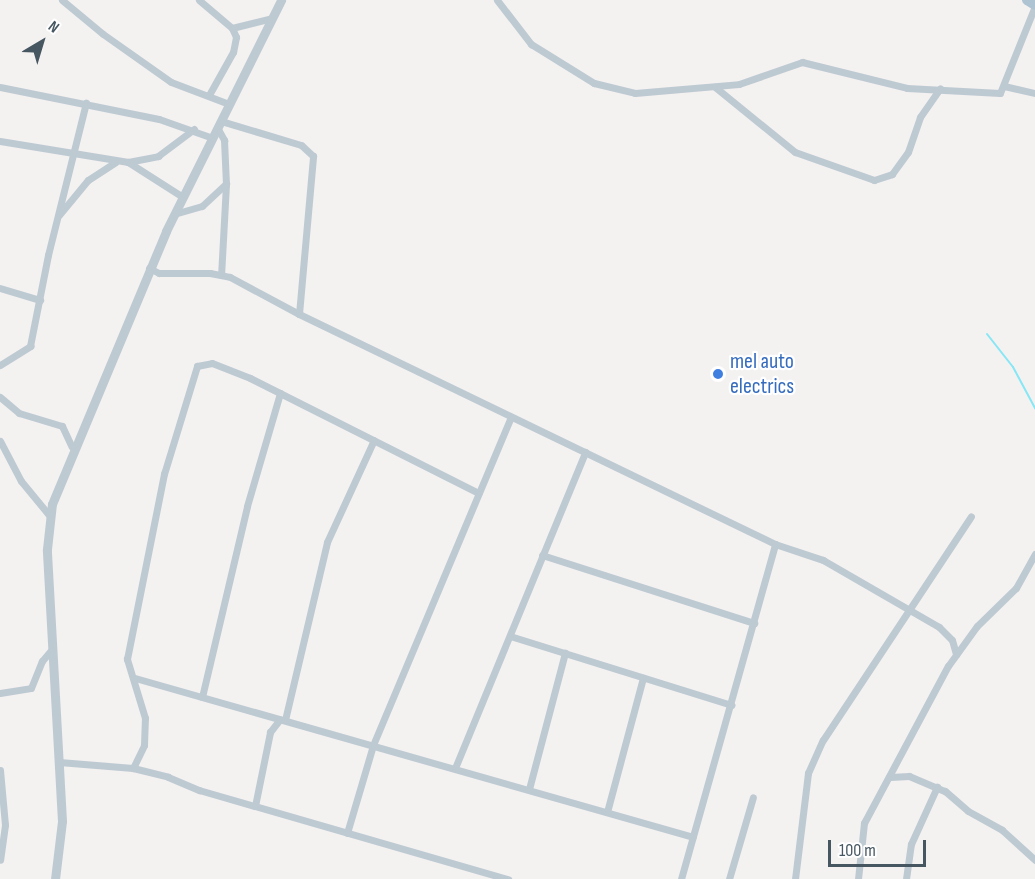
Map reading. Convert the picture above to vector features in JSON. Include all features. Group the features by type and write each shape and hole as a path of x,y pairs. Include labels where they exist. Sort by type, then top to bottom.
{"main road":[{"path":"1027,0 1035,5"}],"street":[{"path":"63,0 103,34 171,82 209,95 229,105"},
{"path":"199,0 232,28 236,42 234,52 209,95"},
{"path":"56,879 62,833 47,549 49,515 72,447 149,268 281,0"},
{"path":"497,0 531,44 594,82 635,93 752,82 790,63 802,62 907,88 940,88 996,93 1004,86 1035,5"},
{"path":"232,28 272,18"},
{"path":"1004,86 1035,93"},
{"path":"0,87 86,103 194,129 217,129 301,145 313,156 298,314"},
{"path":"715,87 795,152 874,180 892,174 908,152 920,117 940,88"},
{"path":"0,365 30,347 57,217 75,154 86,103"},
{"path":"0,141 116,162 128,162 158,156 194,129"},
{"path":"217,129 224,140 226,184 221,275"},
{"path":"57,217 88,180 116,162"},
{"path":"128,162 183,197"},
{"path":"174,214 202,206 226,184"},
{"path":"149,268 168,273 221,275 775,544 823,560 881,596 911,609 944,631 956,654"},
{"path":"0,288 40,300"},
{"path":"133,768 144,745 145,718 135,678 128,670 129,647 164,474 197,366 212,363 280,393 479,493"},
{"path":"202,697 247,506 280,393"},
{"path":"0,397 19,413 62,426 72,447"},
{"path":"347,833 357,812 373,745 511,417"},
{"path":"255,806 270,732 282,719 327,542 375,440"},
{"path":"0,441 21,481 49,515"},
{"path":"455,768 585,452"},
{"path":"795,879 813,760 859,682 911,609 971,516"},
{"path":"681,879 775,544"},
{"path":"858,879 864,823 956,654 1016,588 1035,554"},
{"path":"542,555 754,623"},
{"path":"510,636 731,705"},
{"path":"0,693 31,688 42,661 53,648"},
{"path":"529,789 565,653"},
{"path":"135,678 693,837"},
{"path":"607,812 643,678"},
{"path":"59,762 133,768 255,806 508,879"},
{"path":"0,770 5,825 0,860"},
{"path":"890,777 909,776 937,787 1002,830 1035,860"},
{"path":"906,879 911,844 937,787"},
{"path":"729,879 753,797"}],"waterway":[{"path":"987,334 1013,367 1035,408"}],"place":[{"name":"mel auto electrics","path":"718,374"}]}
